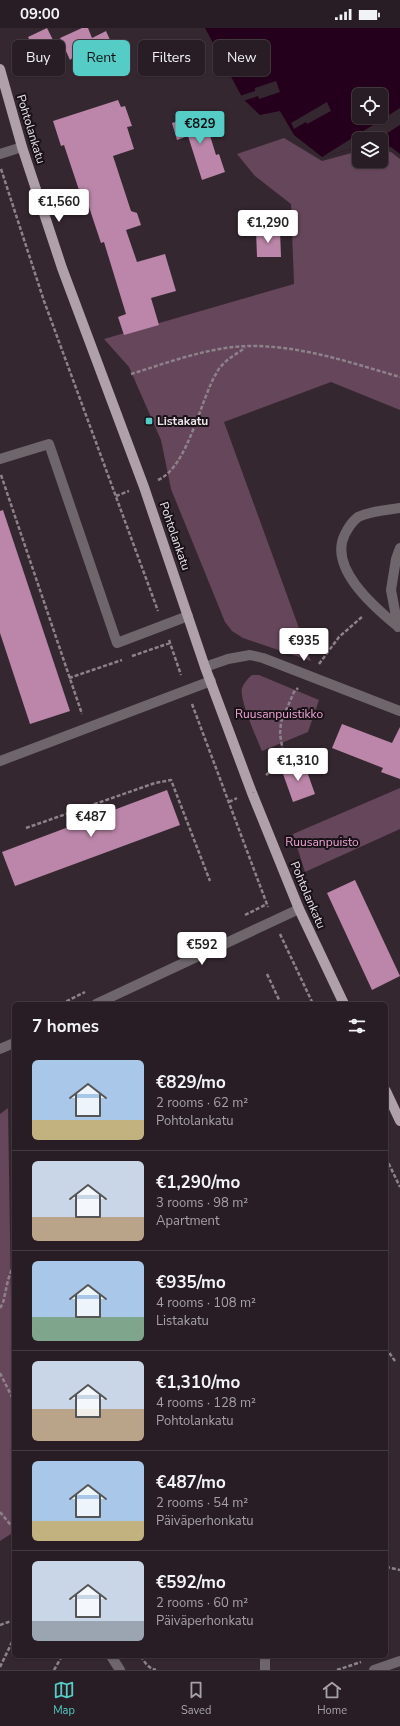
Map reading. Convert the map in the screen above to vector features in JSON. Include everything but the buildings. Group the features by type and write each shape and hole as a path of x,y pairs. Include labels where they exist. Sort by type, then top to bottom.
{"main road":[{"name":"Pohtolankatu","path":"0,70 22,147 62,268 144,487 205,667 252,793 299,909 343,1002"},
{"path":"388,1095 400,1120"}],"street":[{"path":"0,154 22,147"},
{"path":"0,459 49,444 117,643 188,616"},
{"path":"398,627 374,607 347,572 340,550 342,540 348,528 358,518 370,513 400,508"},
{"path":"398,627 391,590 396,559 400,548"},
{"path":"205,667 228,659 250,655 400,711"},
{"path":"0,760 211,682"},
{"path":"100,1002 299,909"},
{"path":"0,1049 12,1043"},
{"path":"112,1658 120,1670"},
{"path":"265,1658 265,1670"},
{"path":"374,1670 400,1661"}],"path":[{"path":"0,167 44,301 187,690 273,920 312,1002"},
{"path":"131,374 209,351 246,346 293,349 319,354 400,377"},
{"path":"161,479 175,467 185,449 205,396 218,370 246,346"},
{"path":"0,471 86,728"},
{"path":"69,678 170,643"},
{"path":"26,828 155,783 172,780 210,881"},
{"path":"267,974 280,1002"},
{"path":"388,1162 400,1187"},
{"path":"0,1308 3,1303 12,1269"},
{"path":"388,1351 395,1361"},
{"path":"0,1373 12,1398"},
{"path":"0,1512 12,1527"},
{"path":"388,1567 400,1570"},
{"path":"0,1625 12,1621"},
{"path":"0,1667 12,1642"},
{"path":"54,1670 61,1658"},
{"path":"142,1658 151,1669 156,1670"},
{"path":"337,1670 363,1661"}],"green space":[{"path":"284,138 322,161 352,153 352,168 388,168 388,151 400,159 400,410 331,382 224,422 311,661 243,638 232,631 225,622 171,489 161,440 129,367 104,339 294,284 291,204 255,176 237,154"},
{"name":"Ruusanpuistikko","path":"252,675 259,675 319,700 308,732 262,751 243,701 242,688"},
{"name":"Ruusanpuisto","path":"400,788 400,829 305,872 293,834"},
{"path":"8,1108 12,1300 12,1533 0,1541 0,1114"}],"shaded area":[{"path":"205,28 400,28 400,154 388,146 388,132 352,132 352,149 322,157 294,135 280,111 260,115 243,99 231,76 270,76 270,40 213,40 213,43"}],"pier":[{"path":"276,81 280,92 259,99 258,96 243,101 240,96 255,91 255,88"},
{"path":"327,102 331,111 294,129 291,123"},
{"path":"400,108 400,125 388,133 362,132 375,124 388,124 388,116"},
{"path":"352,138 352,149 322,157"}],"place":[{"name":"Listakatu","path":"149,421"}]}
